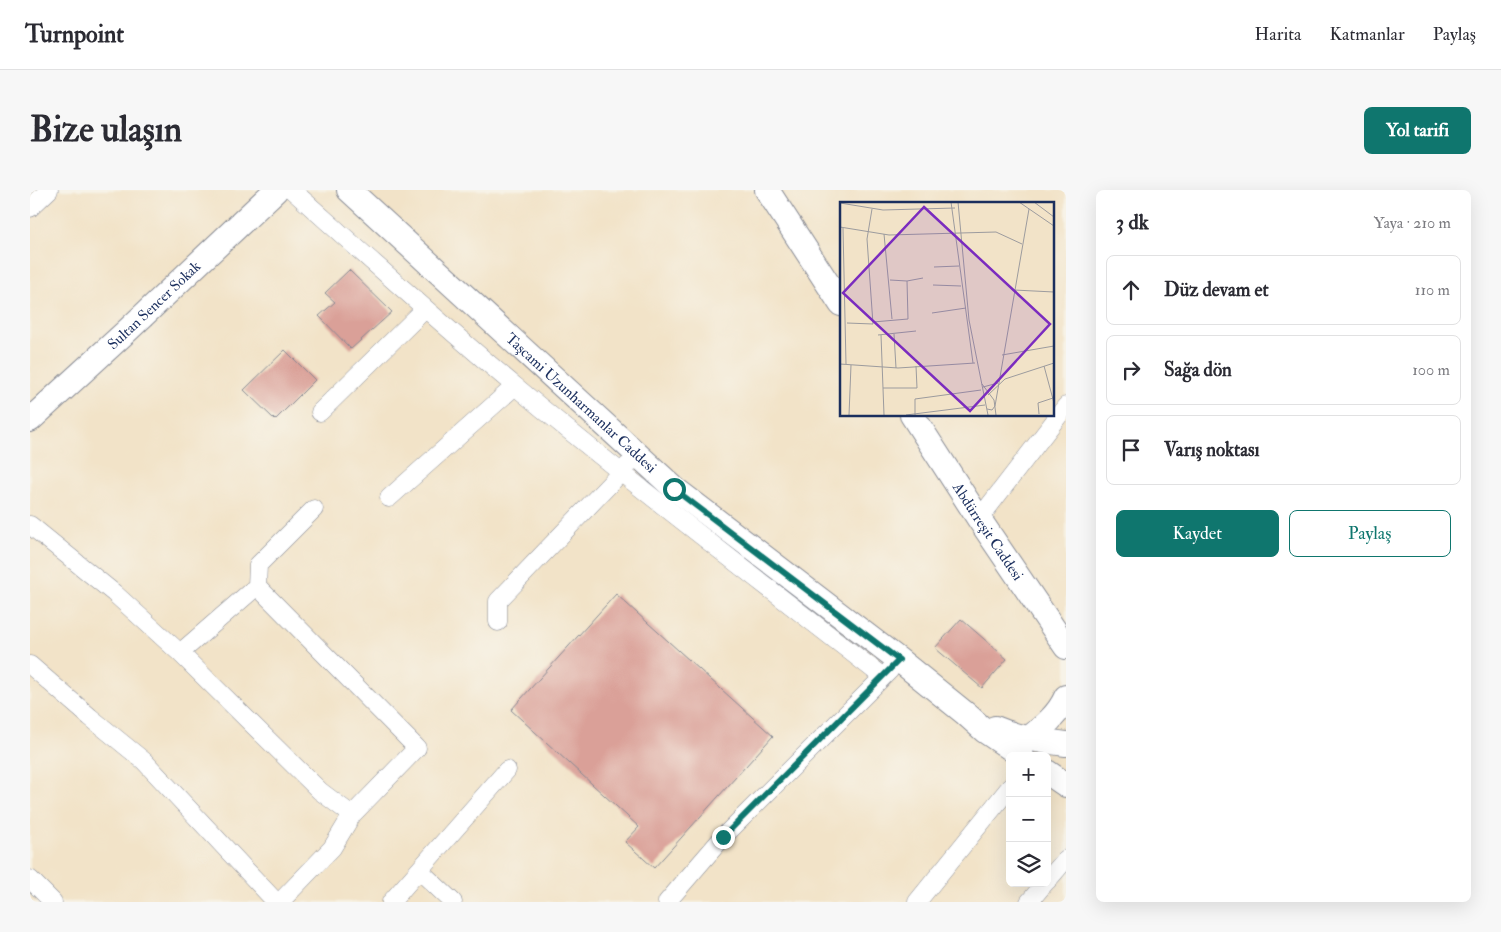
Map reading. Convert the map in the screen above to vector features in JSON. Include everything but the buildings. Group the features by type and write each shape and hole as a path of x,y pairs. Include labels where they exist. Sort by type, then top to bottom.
{"main road":[{"name":"Sultan Sencer Sokak","path":"30,420 276,190"},
{"name":"Taşcami Uzunharmanlar Caddesi","path":"349,190 637,455 693,504 899,660 966,714 1006,732 1025,747 1066,744"},
{"path":"767,190 840,302"},
{"name":"Abdürreşit Caddesi","path":"913,416 979,519 1066,646"},
{"path":"1025,747 1056,713 1066,697"},
{"path":"1051,775 1066,784"}],"street":[{"path":"30,208 49,190"},
{"path":"292,190 425,309 515,386 621,473 883,677"},
{"path":"320,412 425,309"},
{"path":"389,498 515,386"},
{"path":"979,519 1066,406"},
{"path":"498,622 498,601 637,455"},
{"path":"180,653 257,586 258,565 314,509"},
{"path":"30,525 114,593 180,653 320,791 352,815"},
{"path":"30,665 144,761 278,902 332,848 352,815 416,748 257,586"},
{"path":"667,902 723,837 899,660"},
{"path":"391,902 507,770"},
{"path":"917,902 1006,792"},
{"path":"1051,876 1066,859"},
{"path":"419,870 453,902"},
{"path":"30,879 52,902"},
{"path":"1029,902 1042,887"}],"route":[{"path":"674,489 899,660 723,837"}]}
